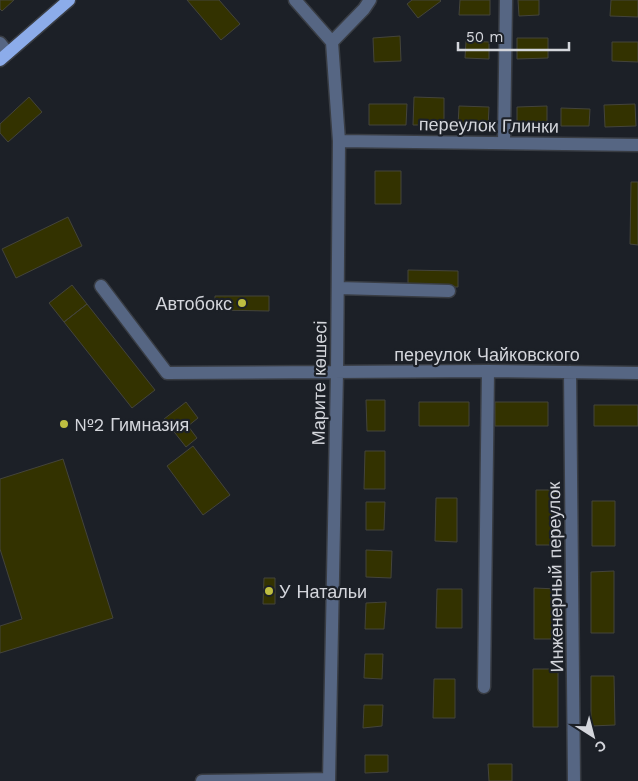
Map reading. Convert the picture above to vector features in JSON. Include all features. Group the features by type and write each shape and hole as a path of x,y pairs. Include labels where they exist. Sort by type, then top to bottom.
{"main road":[{"path":"3,52 69,0"}],"street":[{"path":"295,0 332,42 364,10 370,0"},
{"path":"504,143 506,0"},
{"name":"Марите көшесі","path":"329,780 337,372 339,140 332,42"},
{"name":"переулок Глинки","path":"339,140 638,145"},
{"name":"переулок Чайковского","path":"101,286 167,373 488,371 638,373"},
{"path":"338,288 449,291"},
{"path":"484,686 488,371"},
{"name":"Инженерный переулок","path":"570,372 574,781"},
{"path":"202,781 329,780"}],"building":[{"path":"0,0 14,0 2,11 0,9"},
{"path":"187,0 219,0 240,24 221,40"},
{"path":"412,0 441,1 418,18 407,4"},
{"path":"460,0 490,0 490,15 459,15"},
{"path":"518,0 539,0 539,15 519,16"},
{"path":"611,0 638,0 638,17 610,16"},
{"path":"400,36 401,61 374,62 373,38"},
{"path":"517,38 548,38 548,58 517,59"},
{"path":"466,41 489,42 489,59 465,58"},
{"path":"612,42 638,42 638,62 612,61"},
{"path":"29,97 42,112 8,142 0,133 0,124"},
{"path":"414,97 444,98 444,125 413,125"},
{"path":"369,104 407,104 406,125 369,125"},
{"path":"635,104 636,126 605,127 604,105"},
{"path":"459,106 489,107 488,128 458,126"},
{"path":"547,106 547,125 517,126 517,107"},
{"path":"561,108 590,109 589,126 561,126"},
{"path":"375,171 401,171 401,204 375,204"},
{"path":"631,182 638,182 638,245 630,244"},
{"path":"68,217 82,246 16,278 2,249"},
{"path":"408,270 458,271 458,287 408,287"},
{"path":"72,285 87,304 64,322 49,303"},
{"name":"Автобокс","path":"215,296 269,296 269,311 215,310"},
{"path":"87,304 155,390 132,408 64,322"},
{"path":"366,400 385,400 385,431 367,431"},
{"path":"186,402 198,418 188,426 197,438 186,447 164,419"},
{"path":"419,402 469,402 469,426 419,426"},
{"path":"495,402 548,402 548,426 495,426"},
{"path":"594,405 638,405 638,426 594,426"},
{"path":"193,446 230,495 203,515 167,466"},
{"path":"365,451 385,451 385,489 364,489"},
{"path":"63,459 113,618 0,653 0,626 22,619 0,549 0,479"},
{"path":"536,490 560,490 559,545 536,545"},
{"path":"436,498 457,498 457,542 435,541"},
{"path":"592,501 615,501 615,546 592,546"},
{"path":"366,502 385,502 384,530 366,530"},
{"path":"366,550 392,551 391,578 366,577"},
{"path":"614,571 614,633 591,633 591,572"},
{"name":"У Натальи","path":"264,578 275,578 275,604 263,604"},
{"path":"534,588 558,589 558,639 534,639"},
{"path":"437,589 462,589 462,628 436,628"},
{"path":"386,602 384,629 365,629 366,603"},
{"path":"365,654 383,654 382,679 364,678"},
{"path":"533,669 558,669 558,727 533,727"},
{"path":"591,676 614,676 615,725 591,726"},
{"path":"434,679 455,679 455,718 433,718"},
{"path":"364,705 383,705 382,726 363,728"},
{"path":"365,755 388,755 388,772 365,773"},
{"path":"488,764 512,764 512,781 489,781"}],"place":[{"name":"Автобокс","path":"242,303"},
{"name":"№2 Гимназия","path":"64,424"},
{"name":"У Натальи","path":"269,591"}]}
